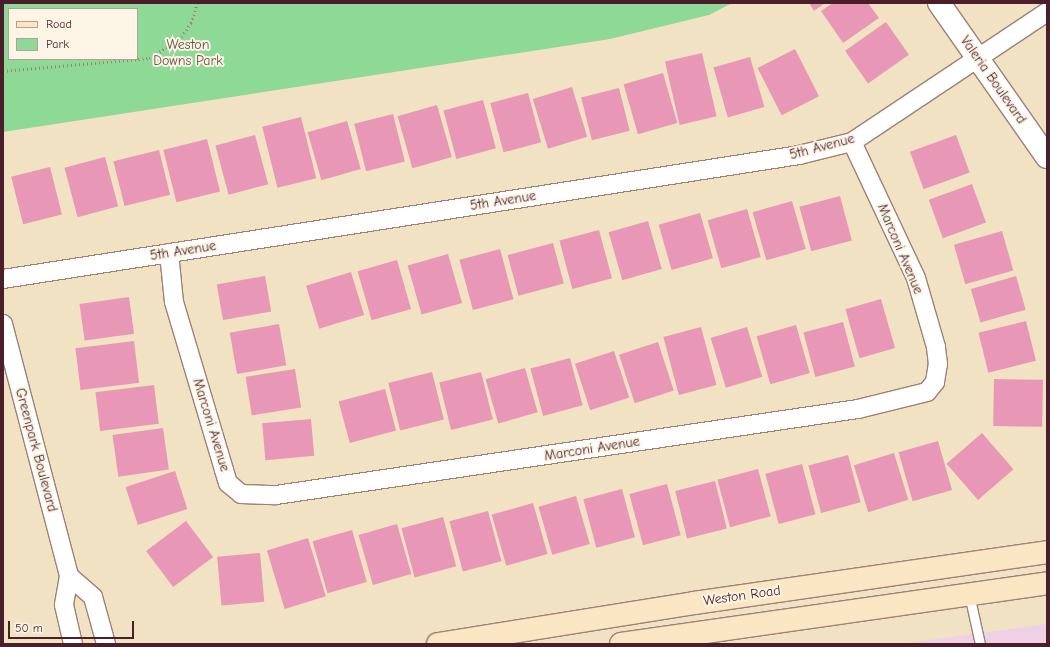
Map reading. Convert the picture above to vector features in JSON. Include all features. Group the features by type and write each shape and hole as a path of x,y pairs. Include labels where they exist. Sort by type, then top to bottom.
{"main road":[{"name":"Weston Road","path":"438,644 694,603 1047,552"},
{"name":"Weston Road","path":"621,644 1047,583"}],"street":[{"name":"Valeria Boulevard","path":"939,3 1047,157"},
{"name":"5th Avenue","path":"3,279 799,155 852,142 1047,12"},
{"name":"Marconi Avenue","path":"169,253 174,302 222,463 228,483 241,494 276,495 858,409 927,392 935,382 938,364 936,347 916,278 852,142"},
{"name":"Greenpark Boulevard","path":"3,324 69,576 64,605 73,644"},
{"path":"69,576 94,597 106,644"}],"lane":[{"path":"969,594 980,644"}],"path":[{"path":"138,59 149,58 179,40 191,23 197,3"},
{"path":"3,71 127,60"}],"shaded area":[{"path":"1047,624 1047,644 900,644"}],"green space":[{"name":"Weston Downs Park","path":"3,3 732,3 709,15 610,39 3,132"}],"building":[{"path":"809,3 825,3 814,11"},
{"path":"833,3 868,3 879,18 843,43 821,11"},
{"path":"886,22 909,55 868,83 845,51"},
{"path":"795,49 819,96 782,115 758,68"},
{"path":"702,53 717,116 680,125 665,62"},
{"path":"750,57 764,107 728,117 713,67"},
{"path":"663,73 677,123 638,134 624,84"},
{"path":"572,87 587,137 548,149 533,99"},
{"path":"619,88 630,131 592,140 581,97"},
{"path":"528,93 541,142 504,152 490,103"},
{"path":"483,100 496,148 456,159 443,111"},
{"path":"437,105 452,157 412,168 398,116"},
{"path":"393,114 405,162 366,171 354,124"},
{"path":"301,117 316,178 277,188 262,127"},
{"path":"347,121 361,169 321,180 308,132"},
{"path":"255,135 268,184 229,195 215,146"},
{"path":"956,135 970,173 924,189 910,152"},
{"path":"207,139 220,191 176,202 163,150"},
{"path":"159,150 170,195 125,206 113,161"},
{"path":"105,157 118,206 78,217 64,168"},
{"path":"50,167 62,215 23,224 11,177"},
{"path":"972,184 986,223 943,238 929,200"},
{"path":"840,196 852,240 811,251 799,207"},
{"path":"792,201 806,249 766,260 753,212"},
{"path":"747,209 761,257 721,268 708,220"},
{"path":"700,213 713,258 672,270 659,225"},
{"path":"648,221 662,269 622,280 609,232"},
{"path":"599,230 612,278 572,289 559,241"},
{"path":"1002,231 1013,270 965,284 954,245"},
{"path":"553,243 564,284 518,296 508,255"},
{"path":"500,249 513,299 473,310 459,260"},
{"path":"448,254 462,303 422,315 408,266"},
{"path":"397,260 411,309 372,320 358,271"},
{"path":"351,272 364,315 319,329 306,286"},
{"path":"265,276 271,311 223,320 217,285"},
{"path":"1016,276 1026,310 980,323 971,289"},
{"path":"129,297 134,334 85,341 79,304"},
{"path":"881,299 895,348 859,358 845,309"},
{"path":"1026,321 1036,361 988,373 978,333"},
{"path":"843,322 855,366 815,377 803,333"},
{"path":"279,324 286,365 237,374 230,333"},
{"path":"796,325 810,373 770,384 757,336"},
{"path":"701,327 717,385 679,395 663,337"},
{"path":"747,327 762,377 726,388 711,338"},
{"path":"134,341 139,383 81,390 75,348"},
{"path":"658,342 674,391 635,403 619,355"},
{"path":"614,351 629,398 590,410 575,364"},
{"path":"570,358 583,405 543,416 530,369"},
{"path":"525,368 538,412 498,424 486,379"},
{"path":"295,369 301,408 252,415 246,377"},
{"path":"432,372 444,420 400,430 388,383"},
{"path":"481,372 493,420 451,430 439,382"},
{"path":"994,379 1043,380 1042,427 993,426"},
{"path":"154,385 159,424 100,431 95,392"},
{"path":"385,389 396,431 350,443 339,401"},
{"path":"311,419 314,456 265,460 262,423"},
{"path":"163,428 169,470 118,477 112,435"},
{"path":"982,433 1013,469 978,500 947,464"},
{"path":"938,441 952,490 913,501 899,452"},
{"path":"894,453 908,500 868,512 854,465"},
{"path":"848,455 861,502 821,513 808,466"},
{"path":"802,464 815,514 779,524 765,474"},
{"path":"758,469 771,516 730,527 717,480"},
{"path":"175,471 187,509 138,525 126,487"},
{"path":"715,481 727,529 687,538 675,491"},
{"path":"667,484 681,535 643,545 629,494"},
{"path":"622,489 635,537 596,548 583,499"},
{"path":"576,496 590,544 552,555 539,507"},
{"path":"533,503 548,554 506,566 492,515"},
{"path":"488,511 501,561 463,572 449,521"},
{"path":"443,517 456,566 415,577 401,528"},
{"path":"186,521 213,557 173,587 146,551"},
{"path":"397,524 411,574 373,585 359,535"},
{"path":"352,530 367,582 327,593 313,541"},
{"path":"308,538 326,596 285,609 267,551"},
{"path":"260,553 264,602 221,606 217,557"}]}
